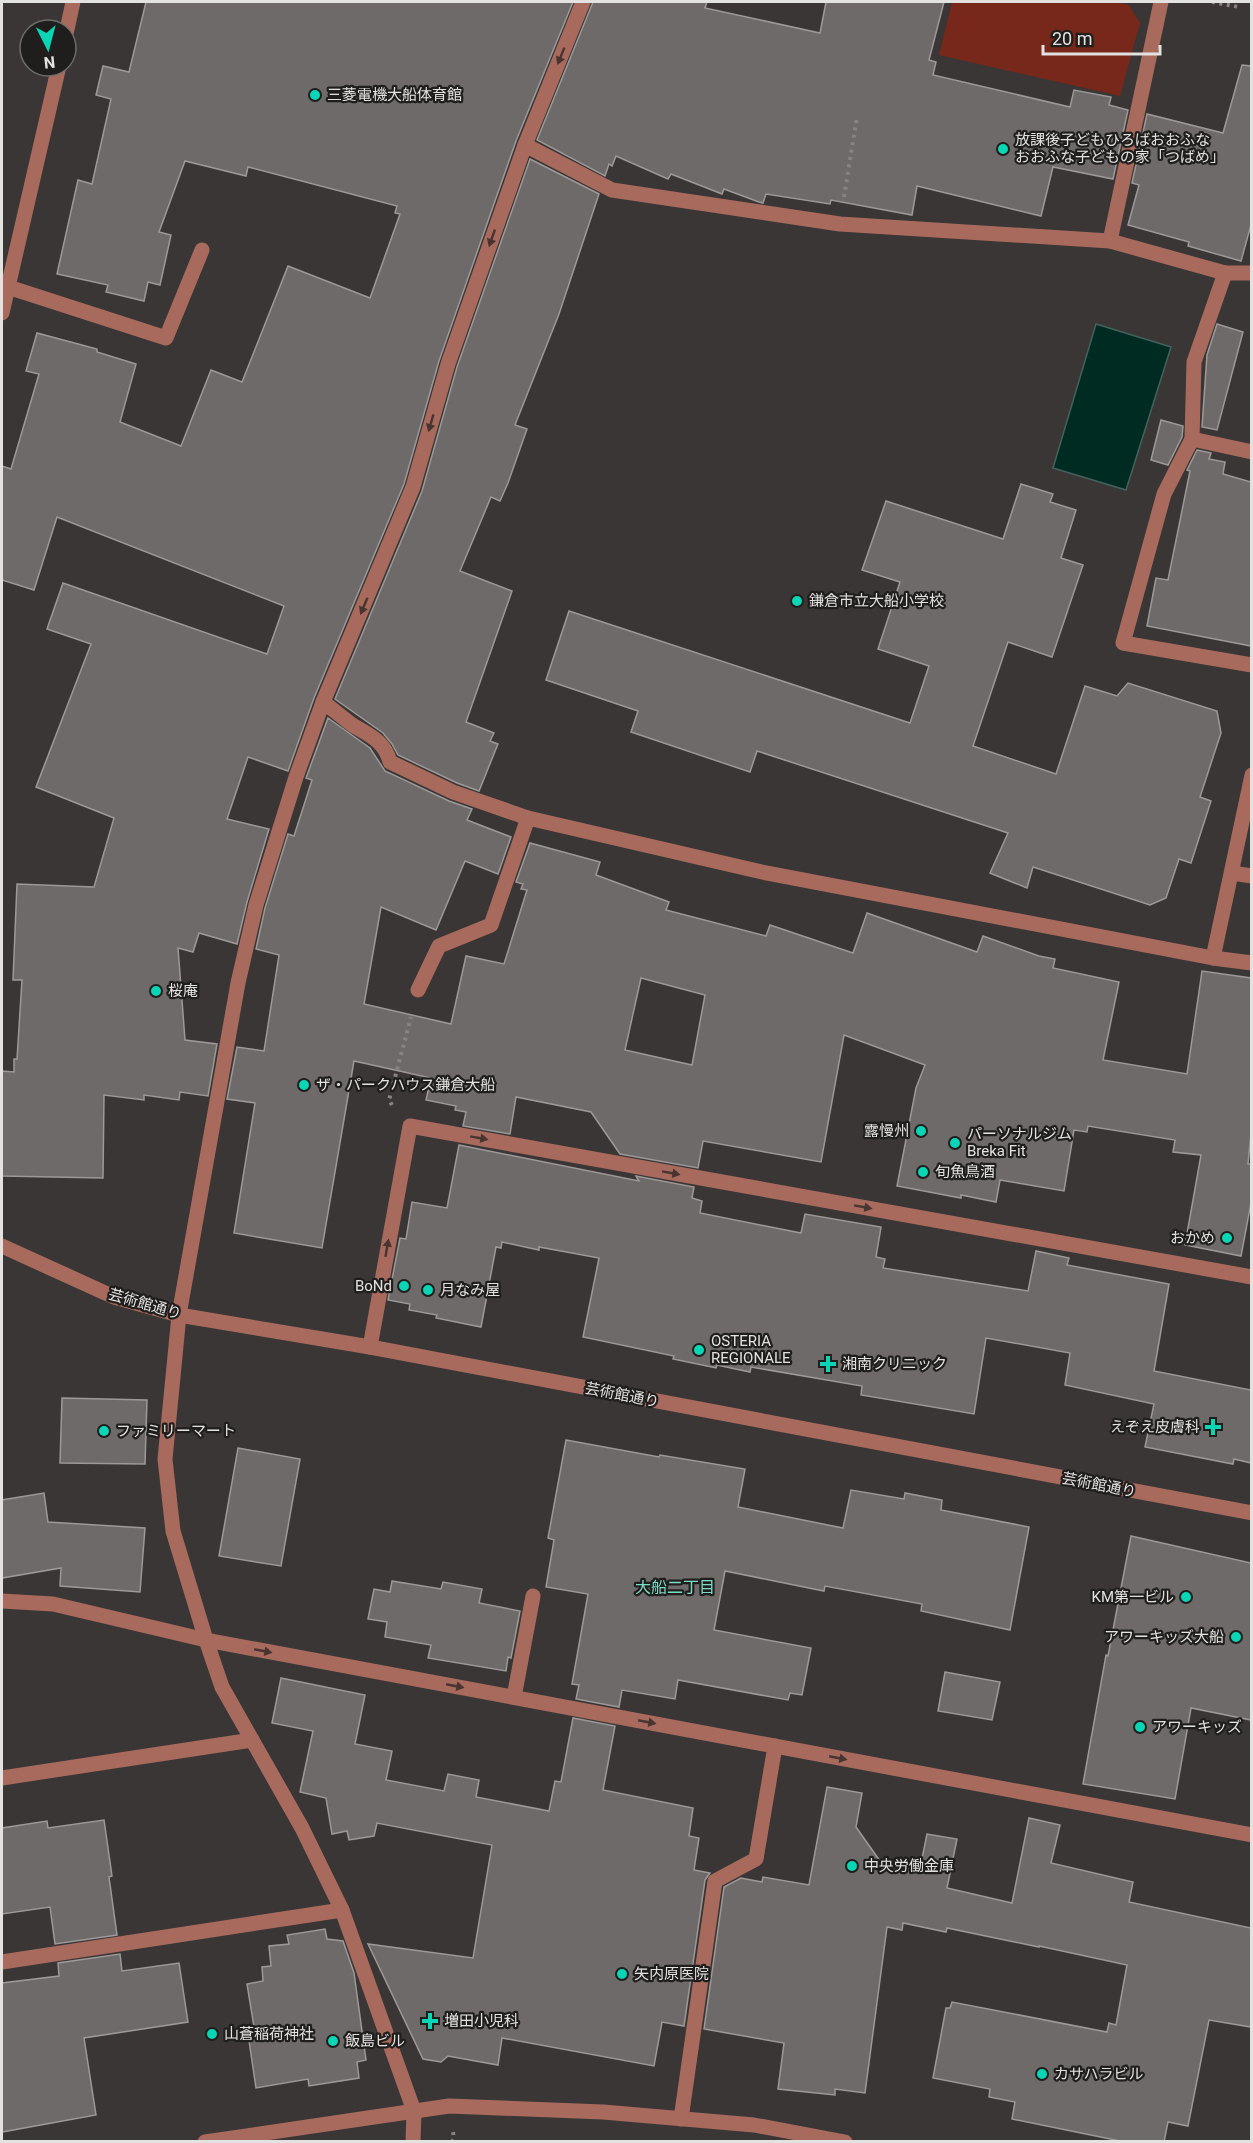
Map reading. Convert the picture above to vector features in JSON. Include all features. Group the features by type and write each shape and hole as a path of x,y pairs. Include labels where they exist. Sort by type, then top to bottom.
{"street":[{"path":"70,18 73,2"},
{"path":"414,2142 414,2111 342,1910 302,1828 222,1687 173,1531 165,1459 179,1315 238,983 256,905 296,777 324,702 413,487 448,364 525,145 583,2"},
{"path":"1110,241 1161,2"},
{"path":"2,313 56,78"},
{"path":"525,145 612,190 840,224 1110,241 1225,273 1251,273"},
{"path":"8,287 165,338 202,250"},
{"path":"1225,273 1194,362 1192,440 1164,494 1123,643 1251,665"},
{"path":"1192,440 1251,452"},
{"path":"324,702 354,726 371,735 387,750 390,762 453,792 528,819 762,872 1214,958 1251,963"},
{"path":"1214,958 1251,775"},
{"path":"418,990 439,946 491,925 528,819"},
{"path":"1232,873 1251,876"},
{"path":"370,1347 410,1126 1251,1277"},
{"name":"芸術館通り","path":"2,1245 114,1297 179,1315 370,1347 1251,1513"},
{"path":"514,1697 533,1596"},
{"path":"2,1600 53,1604 206,1640 1251,1835"},
{"path":"2,1778 252,1740"},
{"path":"681,2119 715,1881 756,1858 775,1746"},
{"path":"2,1962 342,1910"},
{"path":"205,2142 449,2106 603,2112 681,2119 754,2126 845,2142"}],"path":[{"path":"1212,2 1239,7"},
{"path":"840,224 857,117"},
{"path":"410,1126 389,1100 418,990"}],"shaded area":[{"path":"952,2 1114,2 1129,5 1140,23 1120,96 939,55"},
{"path":"1096,324 1171,347 1126,490 1053,468"}],"building":[{"path":"146,2 573,2 516,141 439,361 404,484 314,698 288,771 248,757 227,819 269,829 237,944 199,933 193,952 178,948 185,1040 217,1044 208,1096 180,1092 179,1100 144,1095 144,1100 104,1095 103,1178 2,1176 2,1071 14,1072 14,1059 17,1059 22,980 13,980 17,884 94,887 114,818 36,787 91,644 47,629 63,583 267,654 284,606 57,517 34,590 2,580 2,466 11,469 39,374 26,371 37,333 97,349 97,352 136,364 120,422 181,446 211,370 242,382 288,266 370,298 400,214 395,213 397,206 248,167 246,176 185,161 159,232 171,235 160,285 148,282 144,301 106,292 108,285 57,274 78,180 92,184 111,99 96,95 103,66 129,72"},
{"path":"593,2 707,2 705,8 820,33 826,2 944,2 929,60 936,62 933,75 1070,107 1074,90 1111,97 1109,105 1128,110 1113,179 1053,167 1041,216 917,186 912,215 831,200 830,204 766,194 763,203 724,189 722,194 671,174 668,179 616,156 612,166 609,164 605,176 537,140"},
{"path":"1242,65 1251,66 1251,225 1241,261 1188,246 1189,242 1128,225 1139,185 1132,183 1147,114 1223,133"},
{"path":"530,159 599,194 559,314 515,425 527,429 508,483 500,501 491,497 460,571 512,591 466,722 494,733 490,741 498,744 479,791 398,755 383,733 335,699 422,491 457,367"},
{"path":"1217,324 1243,332 1217,430 1202,427 1207,355"},
{"path":"1161,420 1183,426 1182,437 1168,465 1151,460"},
{"path":"1197,450 1211,453 1209,459 1225,462 1223,474 1251,482 1251,646 1147,626 1156,578 1168,580 1190,471 1187,470"},
{"path":"1021,484 1053,494 1050,502 1076,510 1061,558 1083,565 1052,657 1008,642 973,746 1056,774 1085,686 1117,696 1128,683 1217,711 1221,733 1200,797 1211,801 1191,863 1179,859 1166,898 1150,905 1033,867 1027,888 990,873 1008,833 757,751 750,772 631,732 638,711 546,680 569,611 910,723 929,666 878,649 900,582 862,570 886,501 1003,539"},
{"path":"328,718 370,748 385,771 449,801 472,809 467,820 511,837 498,874 465,861 436,930 381,907 364,1004 451,1024 466,956 504,964 527,890 521,889 523,884 516,882 530,843 600,862 596,875 669,902 666,910 766,936 770,925 853,953 867,913 977,952 983,936 1039,956 1055,959 1053,968 1119,982 1103,1060 1187,1074 1202,971 1251,978 1251,1134 1248,1164 1251,1164 1251,1203 1241,1256 1185,1245 1201,1155 1173,1152 1175,1140 1088,1126 1087,1132 1074,1130 1064,1191 1000,1180 996,1202 897,1186 916,1088 925,1065 844,1035 821,1162 703,1141 698,1168 620,1154 591,1112 516,1097 510,1134 463,1126 466,1112 455,1110 456,1106 426,1100 431,1078 354,1061 322,1248 234,1233 255,1103 227,1099 237,1047 264,1051 279,955 256,949 265,908 288,834 294,836 312,780 306,778","holes":["641,978 705,995 692,1065 625,1050"]},
{"path":"459,1145 639,1181 636,1176 694,1187 692,1198 702,1201 700,1213 801,1233 805,1214 881,1227 876,1257 885,1259 883,1268 1028,1291 1036,1251 1069,1258 1067,1265 1169,1284 1154,1371 1251,1390 1251,1463 1234,1459 1233,1464 1145,1447 1154,1404 1065,1385 1070,1353 986,1338 974,1414 861,1395 862,1386 751,1367 750,1372 717,1365 716,1368 673,1359 674,1356 583,1337 599,1258 539,1247 539,1250 502,1242 501,1248 496,1247 481,1327 409,1310 410,1304 388,1300 400,1238 406,1239 412,1202 447,1208"},
{"name":"ファミリーマート","path":"62,1398 147,1400 145,1464 60,1463"},
{"path":"566,1440 659,1457 660,1455 745,1469 738,1507 843,1528 851,1490 904,1499 905,1493 942,1500 941,1510 1029,1527 1010,1630 921,1611 922,1604 825,1586 824,1591 725,1571 714,1630 811,1648 802,1695 790,1693 788,1700 678,1680 675,1699 622,1690 619,1707 576,1699 579,1685 572,1684 588,1594 546,1587 554,1540 548,1538"},
{"path":"238,1448 300,1459 281,1566 219,1556"},
{"path":"44,1493 48,1522 145,1528 140,1592 60,1586 61,1568 2,1578 2,1500"},
{"path":"1131,1536 1251,1563 1251,1720 1191,1708 1175,1799 1083,1784 1106,1655 1108,1656"},
{"path":"392,1581 441,1589 443,1582 482,1589 479,1603 520,1611 511,1658 508,1657 506,1671 428,1658 431,1645 385,1637 387,1622 368,1619 374,1589 390,1592"},
{"path":"945,1672 1000,1682 992,1720 938,1711"},
{"path":"281,1678 365,1695 355,1744 392,1751 386,1780 444,1791 448,1774 479,1780 476,1797 549,1811 555,1781 561,1782 573,1718 615,1726 603,1790 693,1808 689,1836 699,1838 694,1870 710,1873 705,1880 684,2026 662,2022 654,2066 502,2038 498,2065 448,2056 441,2062 423,2059 368,1944 473,1958 492,1845 377,1823 374,1836 349,1840 347,1831 332,1834 326,1798 300,1792 313,1731 272,1723"},
{"path":"827,1787 862,1793 856,1827 880,1861 920,1868 927,1834 957,1839 947,1888 1012,1903 1029,1818 1060,1825 1051,1863 1133,1882 1129,1902 1251,1928 1251,2027 1209,2020 1188,2126 1168,2122 1164,2142 1125,2142 1012,2119 1015,2102 989,2097 990,2089 933,2078 946,2008 950,2008 952,2002 1107,2032 1109,2023 1116,2025 1127,1965 1039,1946 947,1928 946,1932 903,1923 902,1930 887,1927 865,2093 835,2089 835,2095 778,2089 784,2043 704,2029 724,1887 741,1878 762,1882 763,1877 809,1885"},
{"path":"104,1820 117,1935 55,1944 50,1907 2,1914 2,1828 47,1821 48,1828"},
{"path":"325,1929 327,1939 343,1941 354,1973 366,2060 357,2062 359,2078 309,2086 308,2079 256,2088 248,2034 255,2033 247,1984 263,1981 262,1967 271,1966 269,1946 289,1944 287,1935"},
{"path":"120,1954 122,1971 179,1963 188,2022 84,2038 96,2115 2,2132 2,1983 59,1976 58,1963"}],"place":[{"name":"三菱電機大船体育館","path":"315,95"},
{"name":"放課後子どもひろばおおふな おおふな子どもの家「つばめ」","path":"1003,149"},
{"name":"鎌倉市立大船小学校","path":"797,601"},
{"name":"桜庵","path":"156,991"},
{"name":"ザ・パークハウス鎌倉大船","path":"304,1085"},
{"name":"露慢州","path":"921,1131"},
{"name":"パーソナルジム Breka Fit","path":"955,1143"},
{"name":"旬魚鳥酒","path":"923,1172"},
{"name":"おかめ","path":"1227,1238"},
{"name":"BoNd","path":"404,1286"},
{"name":"月なみ屋","path":"428,1290"},
{"name":"OSTERIA REGIONALE","path":"699,1350"},
{"name":"湘南クリニック","path":"828,1364"},
{"name":"えぞえ皮膚科","path":"1213,1427"},
{"name":"ファミリーマート","path":"104,1431"},
{"name":"KM第一ビル","path":"1186,1597"},
{"name":"アワーキッズ大船","path":"1236,1637"},
{"name":"アワーキッズ","path":"1140,1727"},
{"name":"中央労働金庫","path":"852,1866"},
{"name":"矢内原医院","path":"622,1974"},
{"name":"増田小児科","path":"430,2021"},
{"name":"山蒼稲荷神社","path":"212,2034"},
{"name":"飯島ビル","path":"333,2041"},
{"name":"カサハラビル","path":"1042,2074"}],"district":[{"name":"大船二丁目","path":"675,1587"}]}
